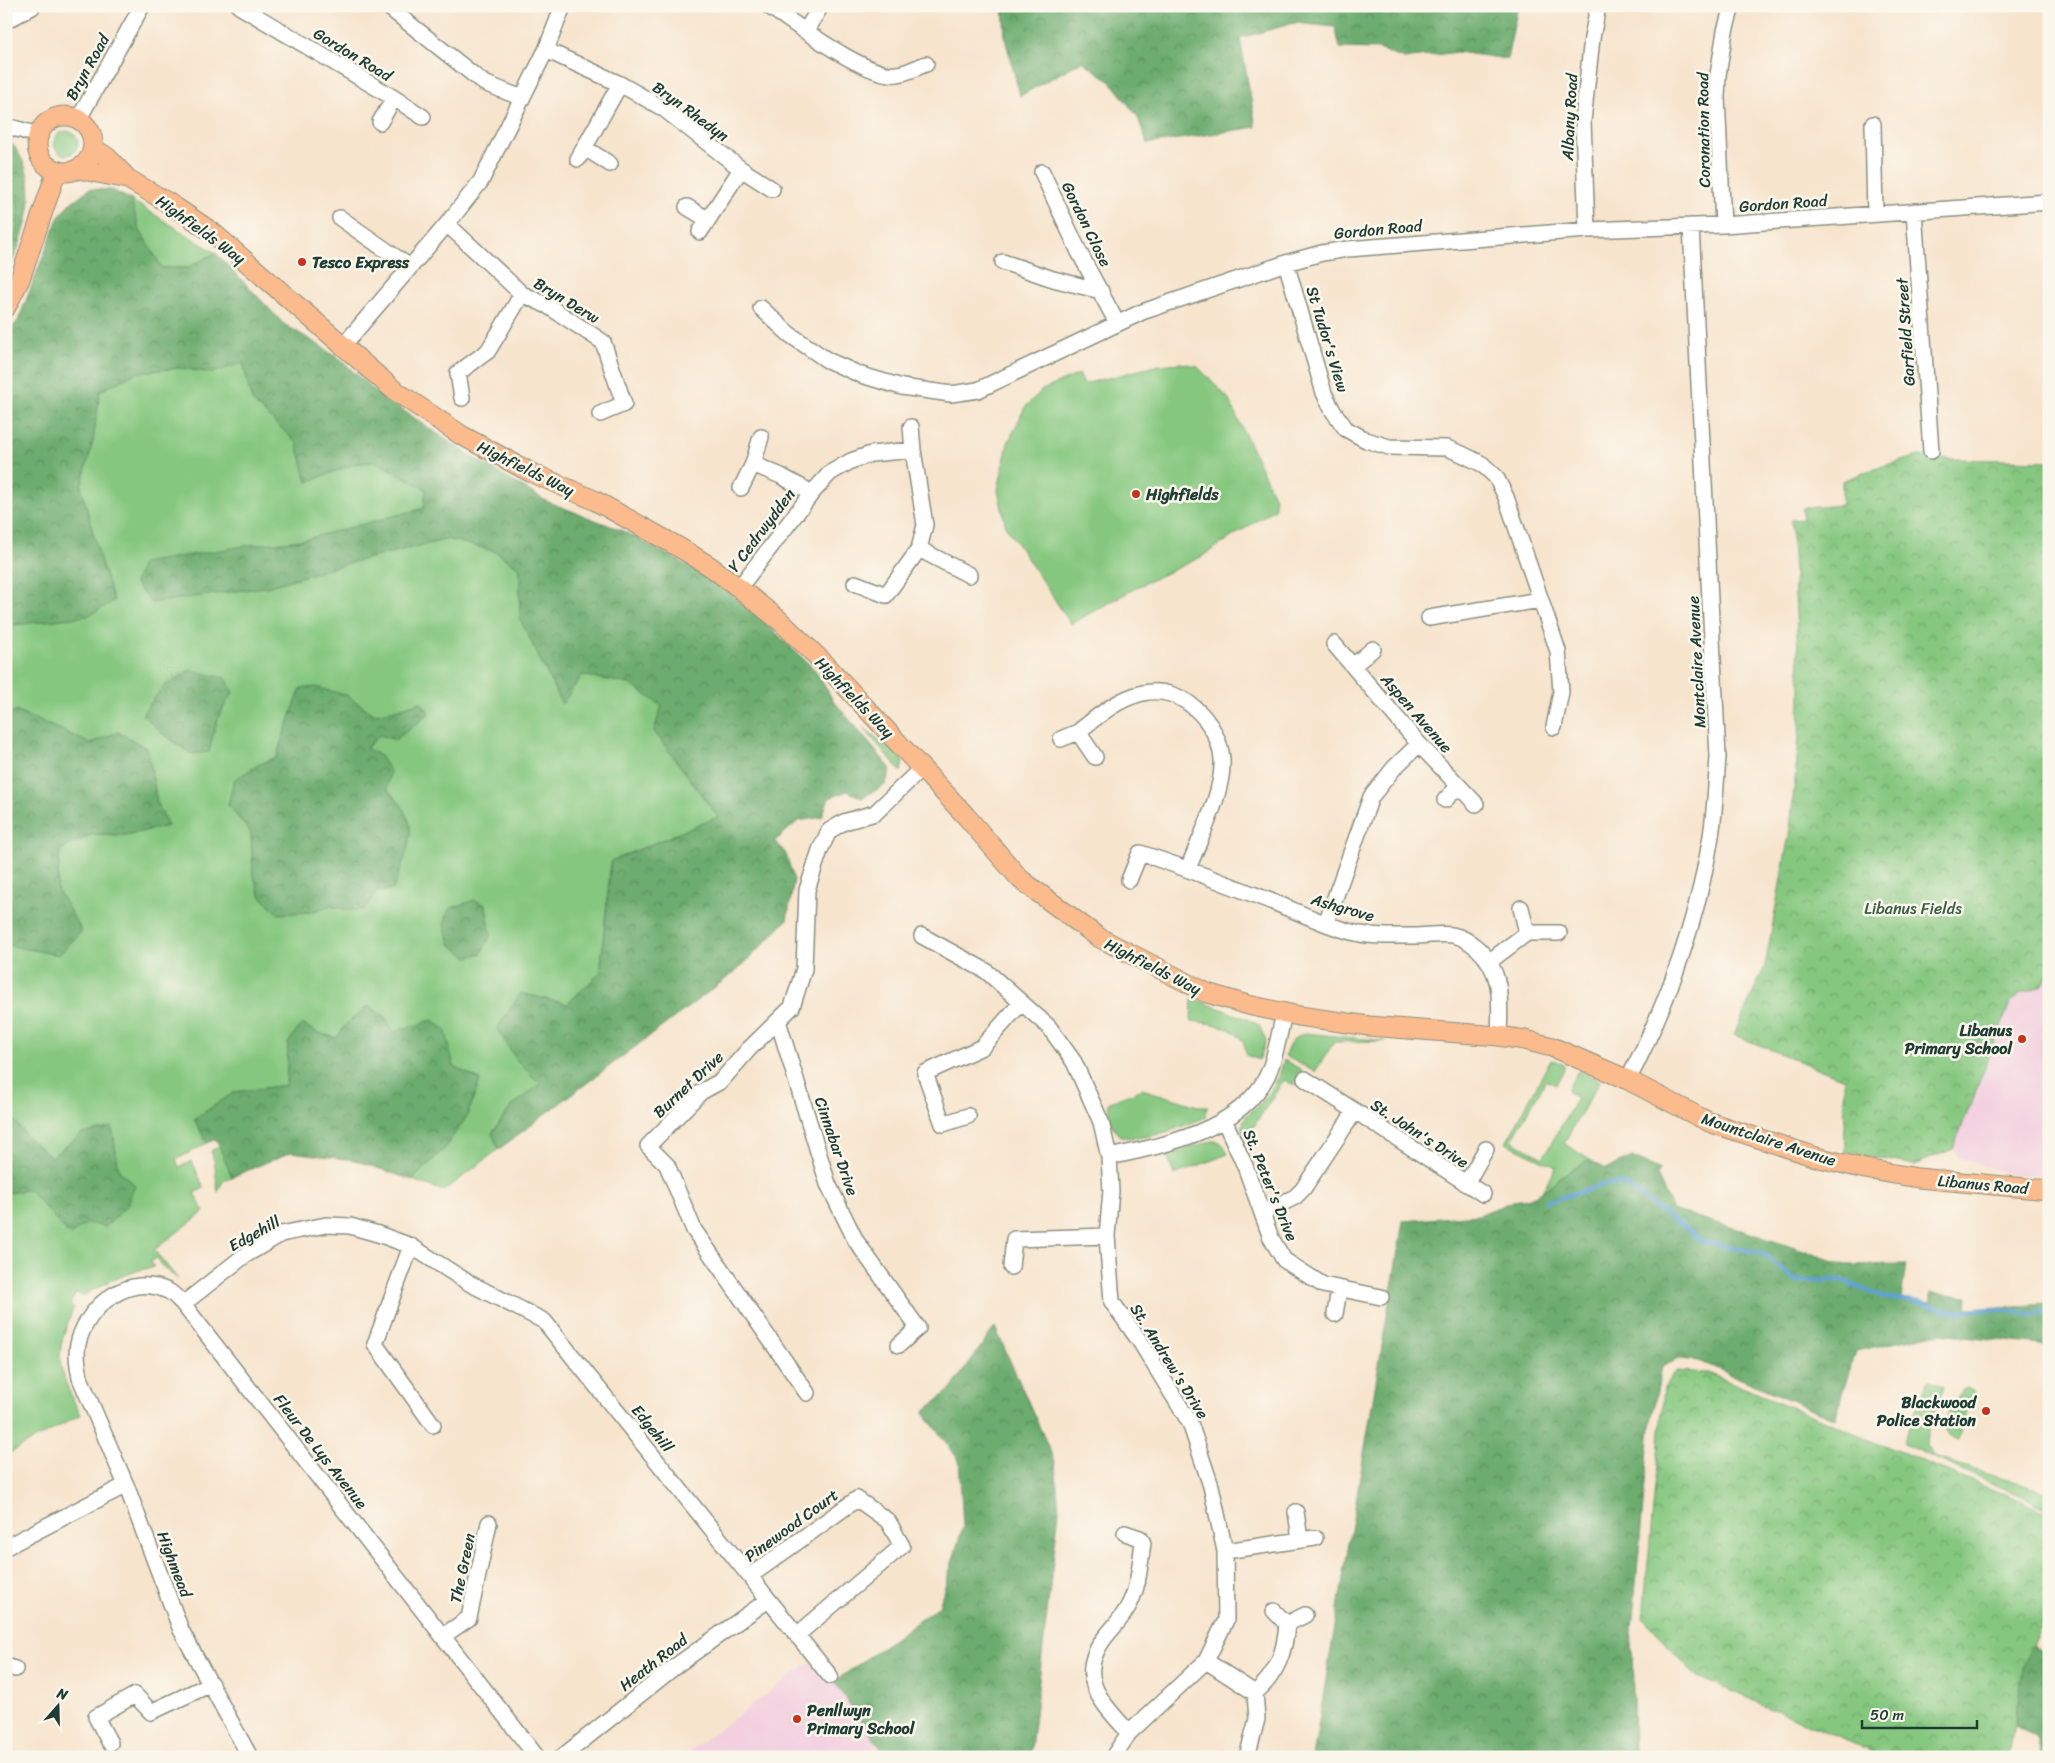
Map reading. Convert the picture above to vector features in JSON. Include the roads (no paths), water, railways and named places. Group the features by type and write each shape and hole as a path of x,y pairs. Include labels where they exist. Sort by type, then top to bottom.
{"main road":[{"path":"68,116 78,120 89,130 93,148 90,156 78,169 69,172 57,170 44,162 39,154 37,144 39,135 43,127 50,120 68,116"},
{"path":"93,148 107,157 128,179"},
{"path":"78,169 90,173 128,179"},
{"path":"6,307 20,279 57,170"},
{"name":"Highfields Way","path":"128,179 212,232 342,347 394,390 461,435 530,472 594,500 649,530 711,567 739,588 779,620 824,663 922,768 1020,879 1098,937 1207,993 1284,1013 1369,1026 1499,1036 1525,1040 1552,1047 1628,1080"},
{"name":"Mountclaire Avenue","path":"1628,1080 1709,1122 1816,1157 1865,1169 1918,1178"},
{"name":"Libanus Road","path":"1918,1178 2049,1190"}],"street":[{"name":"Bryn Road","path":"78,120 142,6"},
{"name":"Gordon Road","path":"239,6 423,117"},
{"path":"387,6 484,83 522,98"},
{"path":"342,347 481,182 546,50 563,6"},
{"path":"768,6 858,65 879,73 897,75 926,64"},
{"path":"806,30 821,6"},
{"name":"Albany Road","path":"1586,230 1583,140 1584,104 1598,6"},
{"name":"Coronation Road","path":"1723,225 1717,97 1718,75 1725,31 1732,6"},
{"path":"6,20 32,7"},
{"name":"Bryn Rhedyn","path":"546,50 620,84 664,109 740,169 772,189"},
{"path":"610,164 581,153 620,84"},
{"path":"380,122 394,98"},
{"path":"1873,124 1875,214"},
{"path":"6,126 39,135"},
{"path":"687,207 704,226 740,169"},
{"name":"Gordon Close","path":"1042,172 1079,252 1117,323"},
{"name":"Gordon Road","path":"761,308 789,334 827,360 861,375 902,387 951,394 978,390 1142,312 1286,262 1322,253 1348,249 1586,230 1723,225 2049,202"},
{"name":"Garfield Street","path":"1914,211 1931,451"},
{"path":"340,218 410,268"},
{"name":"Bryn Derw","path":"447,224 522,294 548,306 603,342 624,404 600,414"},
{"name":"Montclaire Avenue","path":"1628,1080 1654,1031 1688,937 1711,835 1718,757 1691,226"},
{"name":"Gordon Close","path":"1003,262 1053,279 1101,291"},
{"name":"St Tudor's View","path":"1286,262 1324,393 1333,411 1346,429 1366,440 1389,447 1447,448 1482,464 1496,478 1506,497 1558,651 1561,692 1554,727"},
{"path":"462,398 458,373 488,351 522,294"},
{"path":"855,583 886,595 919,549 925,525 911,427"},
{"path":"741,488 753,464 761,437"},
{"name":"Y Cedrwydden","path":"739,588 812,493 830,473 851,461 871,454 913,450"},
{"name":"Y Cedrwydden","path":"753,464 781,476 812,493"},
{"path":"919,549 969,576"},
{"path":"1429,618 1540,600"},
{"name":"Aspen Avenue","path":"1334,644 1419,744 1476,804"},
{"path":"1353,666 1373,649"},
{"path":"1061,739 1078,732 1106,709 1124,699 1145,692 1165,693 1183,700 1199,711 1211,725 1219,744 1222,760 1221,779 1188,869"},
{"path":"1078,732 1094,757"},
{"path":"1326,923 1371,797 1394,768 1419,744"},
{"name":"Burnet Drive","path":"807,1393 694,1230 667,1165 648,1146 701,1092 721,1081 749,1049 792,1007 804,969 807,890 820,850 829,831 844,822 874,813 922,768"},
{"path":"1445,800 1459,786"},
{"name":"Ashgrove","path":"1129,880 1140,853 1188,869 1326,923 1360,934 1387,936 1452,934 1476,947 1490,961 1497,976 1500,991 1499,1036"},
{"path":"1521,908 1527,933"},
{"path":"1490,961 1527,933 1559,933"},
{"name":"St. Andrew's Drive","path":"922,936 986,971 1049,1028 1074,1062 1101,1122 1109,1157 1111,1191 1107,1236 1112,1302 1141,1343 1190,1423 1212,1486 1225,1551 1226,1620 1206,1661 1129,1732 1113,1757"},
{"path":"968,1116 943,1124 925,1073 982,1047 1021,1002"},
{"path":"1109,1157 1182,1139 1224,1120 1250,1100 1268,1074 1284,1013"},
{"name":"Cinnabar Drive","path":"778,1021 828,1184 856,1241 918,1328 899,1345"},
{"name":"St. John's Drive","path":"1305,1079 1483,1194"},
{"name":"St. John's Drive","path":"1262,1212 1296,1197 1355,1111"},
{"name":"St. Peter's Drive","path":"1224,1120 1246,1166 1271,1238 1284,1260 1322,1285 1381,1297"},
{"name":"St. John's Drive","path":"1466,1184 1486,1149"},
{"name":"Edgehill","path":"182,1304 244,1256 281,1234 326,1226 350,1226 411,1246 469,1283 544,1321 830,1676"},
{"path":"1012,1267 1014,1239 1107,1236"},
{"path":"411,1246 375,1344 433,1425"},
{"name":"Fleur De Lys Avenue","path":"80,1378 78,1342 84,1325 94,1310 109,1297 123,1290 140,1286 169,1291 182,1304 537,1757"},
{"path":"1334,1314 1339,1289"},
{"name":"Highmead","path":"80,1378 126,1485 181,1630 250,1757"},
{"path":"6,1547 126,1485"},
{"name":"Pinewood Court","path":"750,1576 858,1499 888,1521 902,1546 797,1636"},
{"path":"1225,1551 1307,1539 1296,1512"},
{"name":"The Green","path":"443,1636 469,1618 489,1524"},
{"path":"1124,1533 1140,1538 1143,1543 1137,1579 1131,1601 1124,1614 1102,1642 1095,1655 1091,1679 1094,1690 1100,1700 1129,1732"},
{"name":"Heath Road","path":"562,1757 677,1665 768,1600"},
{"path":"1255,1693 1268,1682 1276,1671 1286,1638 1287,1624 1274,1611"},
{"path":"1287,1624 1305,1615"},
{"path":"1206,1661 1255,1693"},
{"path":"110,1743 96,1717 135,1695 151,1712 211,1684"},
{"path":"1247,1757 1257,1719 1255,1693"}],"waterway":[{"path":"1546,1202 1606,1184 1624,1184 1686,1228 1701,1241 1762,1253 1796,1281 1842,1280 1881,1297 1918,1302 1952,1312 2002,1309 2032,1314 2049,1312"}],"place":[{"name":"Tesco Express","path":"302,262"},
{"name":"Highfields","path":"1136,494"},
{"name":"Libanus Primary School","path":"2022,1039"},
{"name":"Blackwood Police Station","path":"1986,1411"},
{"name":"Penllwyn Primary School","path":"797,1719"}],"park label":[{"name":"Libanus Fields","path":"1913,908"}]}
